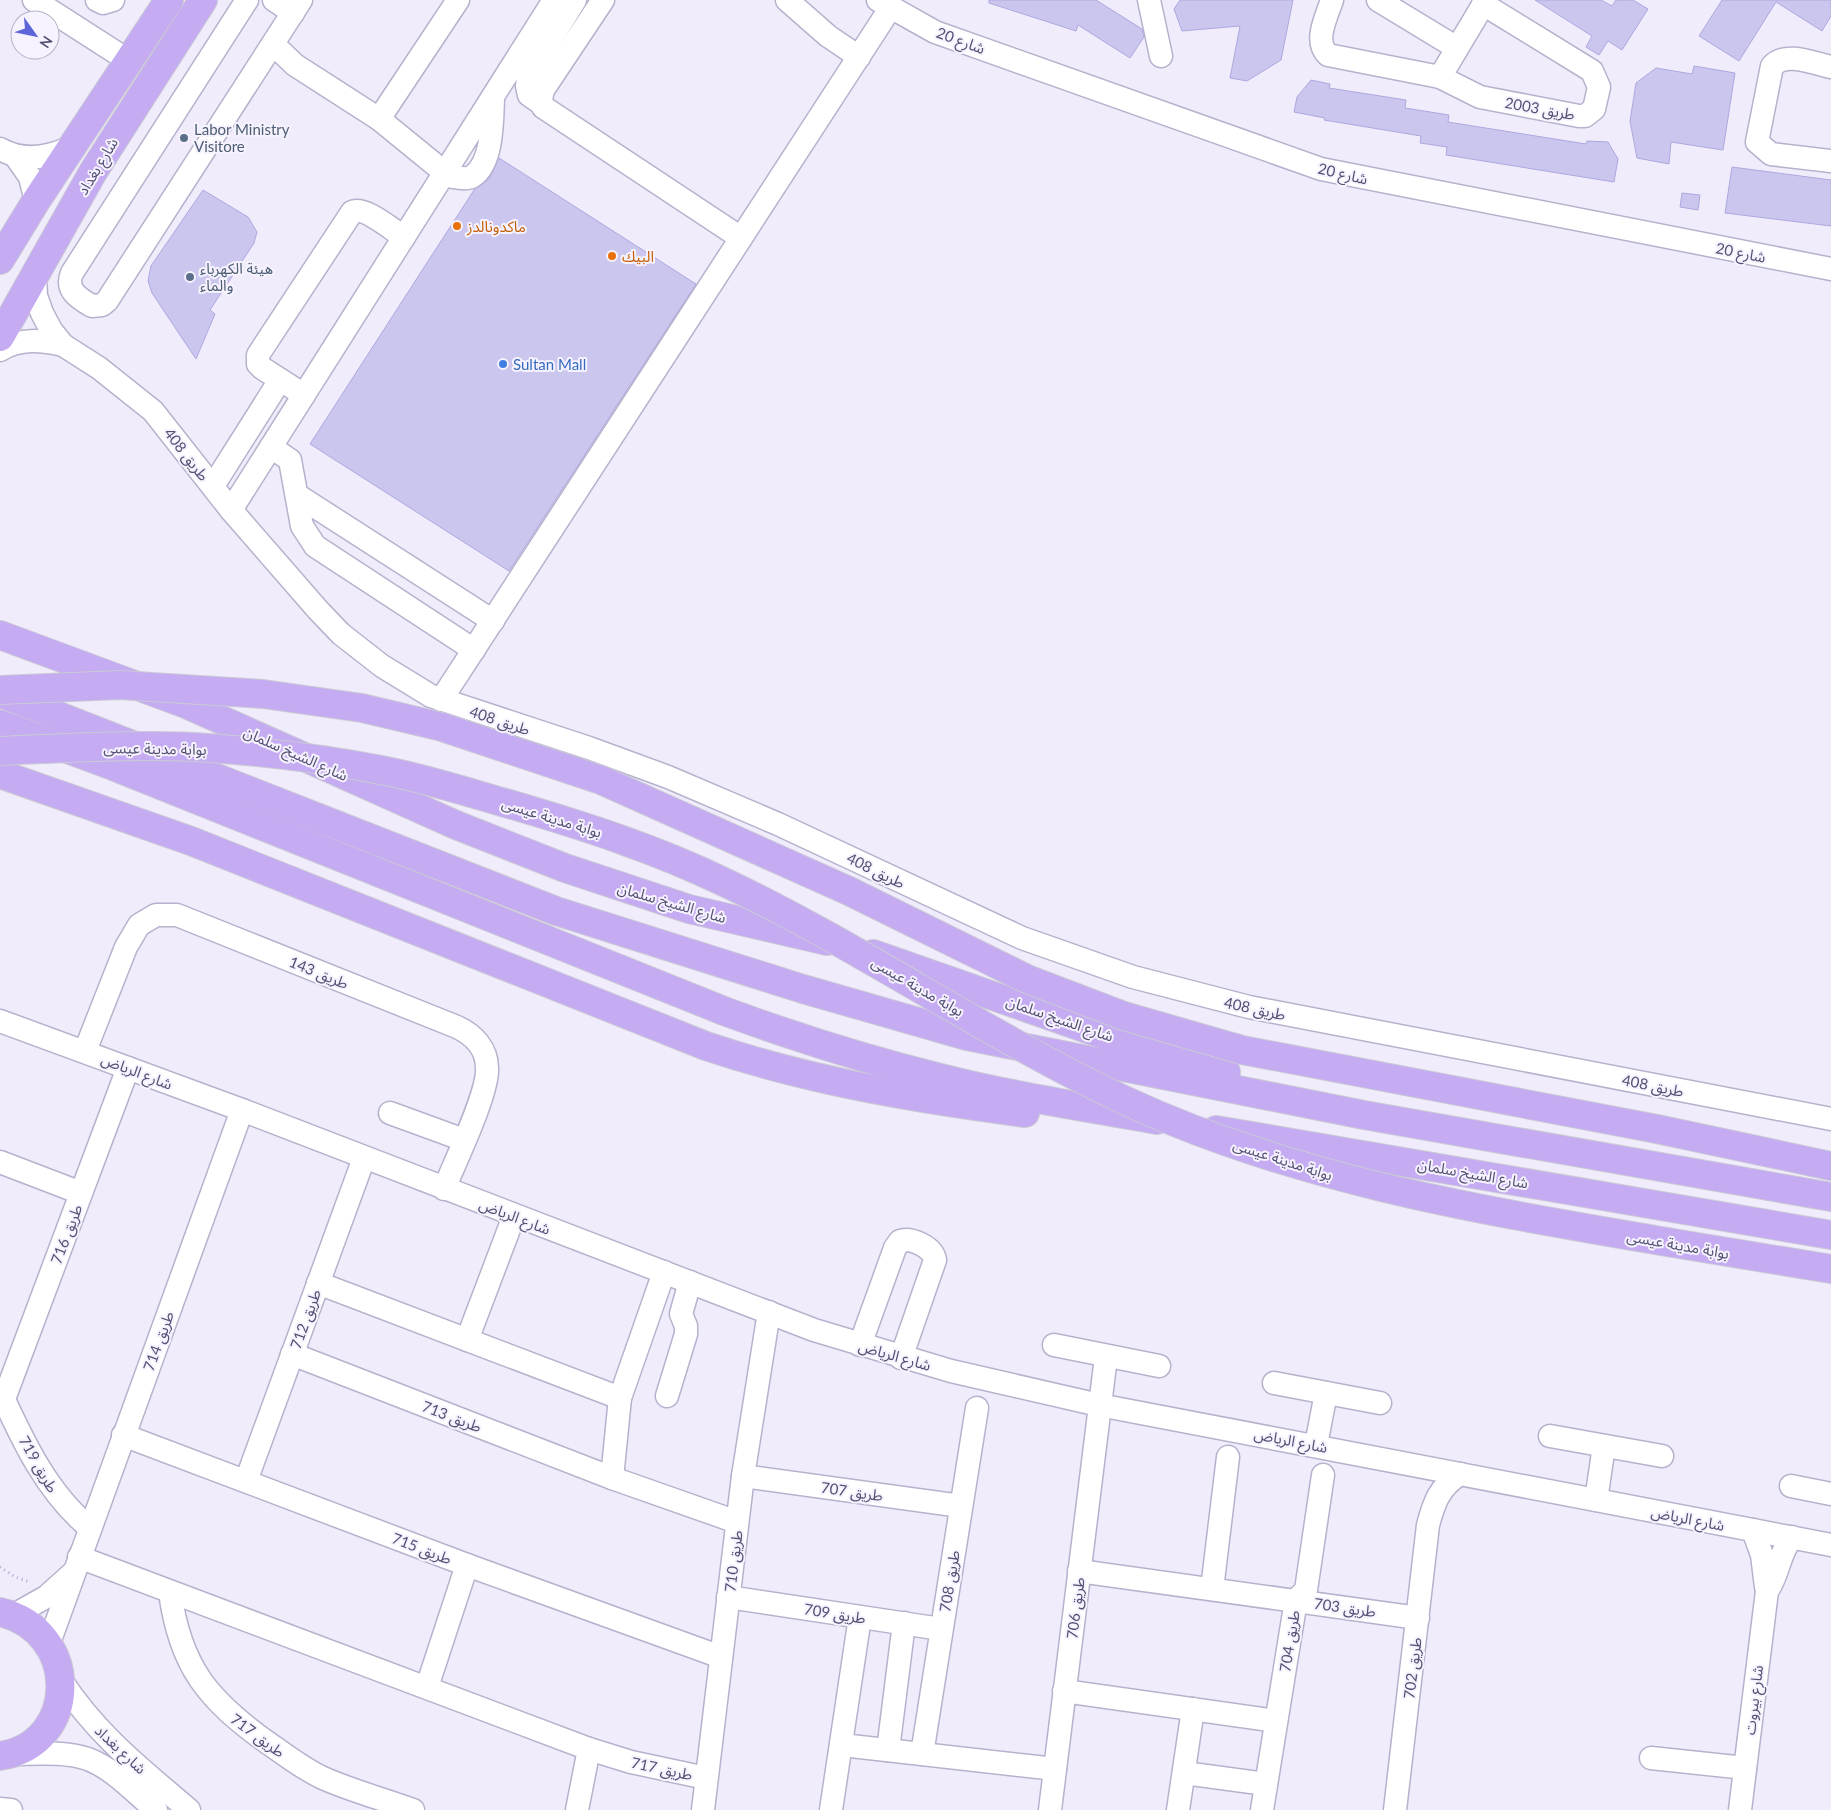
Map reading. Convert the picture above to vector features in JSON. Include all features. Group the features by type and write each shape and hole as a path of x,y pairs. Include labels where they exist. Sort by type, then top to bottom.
{"main road":[{"name":"شارع بغداد","path":"0,260 8,238 36,201 169,0"},
{"name":"شارع بغداد","path":"0,337 92,172 203,0"},
{"name":"شارع الشيخ سلمان","path":"3,635 186,704 456,825 620,887 689,909 854,948 1099,1032 1364,1115"},
{"path":"0,691 120,685 263,694 362,708 442,727 601,780 849,891 1027,979 1124,1016 1242,1050 1657,1129 1831,1166"},
{"name":"شارع الشيخ سلمان","path":"0,691 556,911 803,989 967,1036 1364,1115 1831,1197"},
{"name":"شارع الشيخ سلمان","path":"0,724 113,766 724,1011 869,1059 943,1079 1114,1112 1831,1234"},
{"name":"بوابة مدينة عيسى","path":"0,751 108,746 198,748 331,761 385,770 581,825 659,852 727,883 811,926 1048,1061 1125,1100 1273,1159 1389,1190 1477,1208 1831,1270"},
{"name":"شارع الشيخ سلمان","path":"0,774 191,841 706,1046 749,1060 858,1087 1005,1111 1079,1119 1114,1112"},
{"path":"5,1755 27,1746 42,1734 53,1718 60,1699 61,1680 57,1661 49,1643 27,1622 7,1614"}],"street":[{"path":"34,0 129,61"},
{"path":"97,0 104,3 113,0"},
{"path":"184,29 206,13 218,0"},
{"path":"246,0 75,267 69,280 72,291 92,306 102,305 297,6 274,0"},
{"path":"379,119 458,0"},
{"path":"231,510 554,0"},
{"path":"575,0 528,77 526,86 529,95 542,104 546,110 741,238"},
{"path":"542,104 543,90 603,0"},
{"path":"787,0 828,36 859,57"},
{"path":"1149,0 1161,56"},
{"name":"طريق 2003","path":"1332,0 1321,38 1323,50 1328,55 1440,77 1480,97 1579,116 1585,116 1594,109 1599,87 1592,72 1485,2 1440,77"},
{"path":"1378,0 1457,48"},
{"path":"441,700 859,57 885,4"},
{"name":"شارع 20","path":"885,4 935,32 1321,169 1831,269"},
{"path":"273,44 295,64 379,119 443,173"},
{"path":"1831,66 1786,58 1778,59 1772,66 1757,142 1771,154 1831,162"},
{"path":"8,153 50,155 71,147"},
{"path":"8,153 30,177 36,201"},
{"path":"92,172 123,192"},
{"path":"304,395 262,368 258,364 258,355 348,215 361,210 404,237"},
{"name":"طريق 408","path":"35,277 36,296 42,314 51,330 63,345 99,368 146,404 231,510 341,634 382,666 441,700 589,748 668,777 778,824 1022,938 1133,977 1249,1007 1831,1119"},
{"name":"طريق 408","path":"0,350 25,341 44,341 63,345"},
{"path":"213,486 280,380"},
{"path":"271,447 290,460 302,526 315,546 474,650"},
{"path":"297,495 493,621"},
{"name":"طريق 143","path":"85,1052 126,947 138,925 156,915 178,915 457,1027 473,1036 484,1051 487,1075 444,1189"},
{"name":"شارع الرياض","path":"0,1021 242,1110 514,1216 769,1312 860,1346 901,1358 1100,1405 1831,1545"},
{"name":"طريق 716","path":"2,1395 128,1068"},
{"name":"طريق 714","path":"49,1643 63,1609 76,1564 242,1110"},
{"path":"390,1113 464,1140"},
{"name":"طريق 712","path":"246,1481 364,1158"},
{"path":"0,1162 81,1193"},
{"path":"467,1340 514,1216"},
{"path":"860,1346 896,1244 900,1240 908,1239 929,1249 935,1260 901,1358"},
{"path":"612,1478 620,1398 664,1272"},
{"path":"667,1396 686,1334 686,1326 681,1314 690,1282"},
{"path":"318,1283 620,1398"},
{"name":"طريق 710","path":"703,1810 743,1476 769,1312"},
{"path":"1054,1346 1158,1366"},
{"name":"طريق 713","path":"292,1354 612,1478 737,1522"},
{"name":"طريق 706","path":"1050,1810 1106,1357"},
{"path":"1274,1382 1380,1403"},
{"path":"1316,1445 1326,1393"},
{"name":"طريق 719","path":"2,1395 54,1494 90,1528"},
{"name":"طريق 708","path":"922,1754 977,1408"},
{"name":"طريق 715","path":"123,1435 467,1565 721,1657"},
{"path":"1550,1436 1662,1456"},
{"path":"1596,1500 1604,1446"},
{"path":"1212,1589 1228,1457"},
{"name":"طريق 702","path":"1395,1810 1428,1526 1427,1499 1414,1465"},
{"name":"طريق 702","path":"1428,1526 1437,1496 1443,1486 1460,1474"},
{"name":"طريق 704","path":"1262,1810 1296,1600 1306,1590 1323,1475"},
{"name":"طريق 707","path":"743,1476 961,1506"},
{"path":"1791,1486 1831,1494"},
{"name":"شارع بيروت","path":"1740,1810 1767,1590 1762,1554 1753,1530"},
{"name":"شارع بيروت","path":"1767,1590 1773,1581 1779,1558 1792,1537"},
{"name":"طريق 714","path":"7,1614 46,1597 76,1564"},
{"name":"طريق 717","path":"76,1564 170,1592 589,1749 631,1762 706,1778"},
{"path":"427,1687 467,1565"},
{"name":"طريق 703","path":"1079,1571 1418,1618"},
{"name":"طريق 717","path":"170,1592 175,1620 186,1654 203,1684 225,1710 305,1769 339,1785 413,1810"},
{"name":"طريق 709","path":"728,1597 941,1628"},
{"path":"831,1810 860,1617"},
{"path":"888,1750 904,1623"},
{"name":"شارع بغداد","path":"61,1680 80,1709 100,1732 190,1810"},
{"path":"1064,1691 1276,1721"},
{"path":"1178,1810 1193,1710"},
{"path":"842,1745 1055,1769"},
{"path":"577,1810 589,1749"},
{"name":"شارع بغداد","path":"5,1755 44,1754 88,1759 110,1772 156,1810"},
{"path":"1652,1758 1745,1768"},
{"path":"1184,1773 1266,1784"},
{"path":"0,1809 12,1810"}],"building":[{"path":"989,0 1096,0 1142,29 1144,37 1130,58 1078,25 1076,31 989,3"},
{"path":"1180,0 1293,0 1281,60 1247,81 1230,78 1240,26 1182,31 1174,9"},
{"path":"1535,0 1601,0 1612,6 1616,0 1633,0 1648,9 1622,50 1608,41 1599,55 1586,47 1592,36"},
{"path":"1722,0 1831,0 1831,16 1822,31 1776,2 1739,61 1699,36"},
{"path":"1694,66 1735,73 1723,150 1671,142 1669,164 1637,158 1630,121 1636,83 1656,68 1692,74"},
{"path":"1311,80 1330,84 1329,88 1406,100 1405,108 1449,115 1448,122 1586,144 1587,141 1608,142 1618,159 1614,182 1446,155 1447,147 1420,143 1421,136 1324,120 1325,118 1294,112 1297,97"},
{"name":"Sultan Mall","path":"499,158 696,284 509,571 310,444 474,190 489,179"},
{"path":"1732,167 1831,180 1831,226 1725,213"},
{"name":"هيئة الكهرباء والماء","path":"203,190 248,217 257,232 254,243 210,310 215,314 196,359 152,293 148,281 151,266"},
{"path":"1682,193 1700,195 1698,210 1680,207"}],"place":[{"name":"Labor Ministry Visitore","path":"184,138"},
{"name":"ماكدونالدز","path":"457,226"},
{"name":"البيك","path":"612,256"},
{"name":"هيئة الكهرباء والماء","path":"190,277"},
{"name":"Sultan Mall","path":"503,364"}]}
